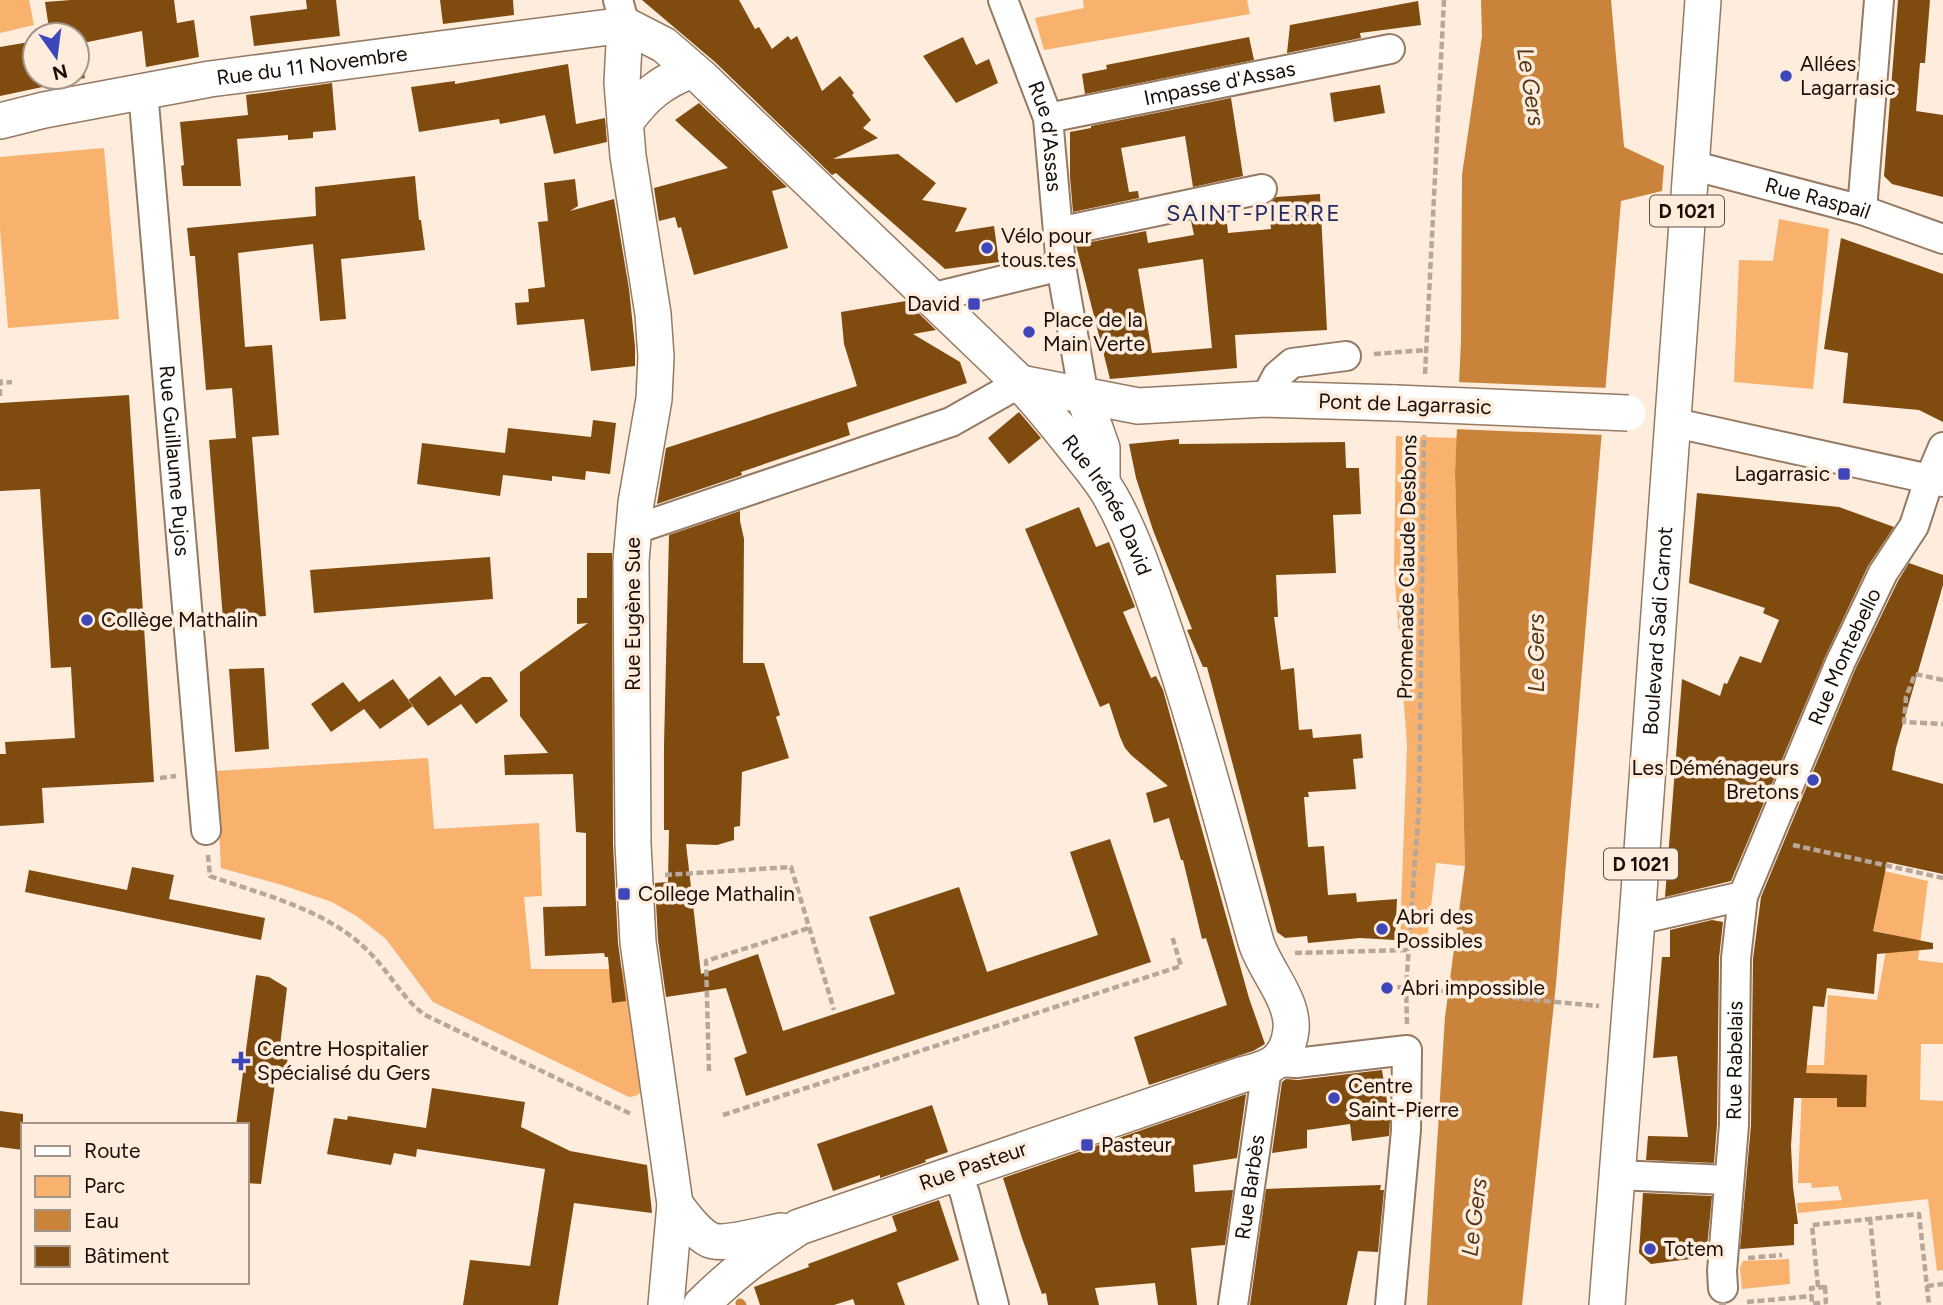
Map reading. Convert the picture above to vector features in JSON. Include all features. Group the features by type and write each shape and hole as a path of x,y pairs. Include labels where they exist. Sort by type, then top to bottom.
{"main road":[{"name":"Boulevard Sadi Carnot","path":"1607,1305 1703,0"},
{"name":"Rue Irénée David","path":"622,13 692,70 1020,383 1102,465 1171,648 1258,947 1288,1008 1291,1026 1289,1041 1272,1065"},
{"name":"Rue du 11 Novembre","path":"0,121 44,110 210,79 354,60 622,13"},
{"name":"Rue Eugène Sue","path":"622,13 622,83 628,156 653,314 656,358 654,399 633,530 631,561 633,831 638,942 675,1204 666,1305"},
{"path":"625,123 638,105 654,90 672,78 692,70"},
{"name":"Pont de Lagarrasic","path":"1020,383 1138,405 1265,399 1396,403 1628,413 1671,422"},
{"name":"Rue d'Assas","path":"1084,397 1102,465"},
{"path":"1102,465 1106,430 1117,416 1138,405"},
{"name":"Rue Pasteur","path":"701,1305 727,1278 799,1227 1272,1065"},
{"path":"675,1204 691,1225 710,1240 736,1240 799,1227"}],"street":[{"name":"Rue d'Assas","path":"1003,0 1048,118 1061,266 1084,397"},
{"path":"1862,210 1879,0"},
{"name":"Impasse d'Assas","path":"1048,118 1390,49"},
{"name":"Rue Guillaume Pujos","path":"143,91 206,831"},
{"name":"Rue Raspail","path":"1690,165 1862,210 1943,239"},
{"path":"1058,232 1262,189"},
{"path":"930,298 1061,266"},
{"path":"1265,399 1277,376 1292,363 1346,356"},
{"path":"633,530 951,422 1020,383"},
{"path":"1671,422 1936,481"},
{"name":"Rue Montebello","path":"1765,839 1840,663 1884,572 1914,526 1936,481 1943,447"},
{"name":"Rue Rabelais","path":"1723,1299 1722,1271 1734,1125 1736,958 1743,896 1765,839"},
{"path":"1637,920 1743,896"},
{"path":"1272,1065 1407,1050 1406,1129 1390,1305"},
{"name":"Rue Barbès","path":"1233,1305 1272,1065"},
{"path":"957,1172 994,1305"},
{"path":"1617,1175 1728,1180"}],"path":[{"path":"1425,378 1444,0"},
{"path":"1346,356 1425,351"},
{"path":"0,396 0,381 12,382"},
{"name":"Promenade Claude Desbons","path":"1407,1050 1406,987 1419,806 1424,433"},
{"path":"1943,680 1915,674 1906,697 1904,722 1943,724"},
{"path":"160,778 174,776"},
{"path":"206,831 210,876 316,914 352,937 372,955 411,1005 425,1015 664,1129"},
{"path":"1765,839 1943,878"},
{"path":"635,877 790,867 834,1010"},
{"path":"709,1071 706,961 809,928"},
{"path":"723,1115 1181,966 1172,936"},
{"path":"1293,953 1409,950"},
{"path":"1387,986 1582,1004"},
{"path":"1818,1287 1811,1225 1919,1213 1928,1305"},
{"path":"1870,1218 1880,1305"},
{"path":"1927,1286 1941,1284"},
{"path":"1818,1287 1825,1287 1826,1302 1812,1304 1811,1288 1818,1287"},
{"path":"1756,1301 1812,1296"}],"green space":[{"path":"0,0 29,0 33,21 21,21 21,28 0,33"},
{"path":"1083,0 1247,0 1250,14 1044,50 1035,18 1084,8"},
{"path":"104,148 119,319 8,328 0,229 0,157"},
{"path":"1779,219 1829,229 1813,389 1734,382 1739,260 1773,261"},
{"path":"1396,436 1457,438 1455,472 1465,866 1436,863 1427,942 1400,937 1407,745 1394,568"},
{"path":"428,758 434,829 539,823 542,896 524,897 531,969 626,969 642,1089 637,1095 629,1097 433,1002 386,939 358,917 332,902 221,868 216,771"},
{"path":"1849,863 1928,881 1918,960 1943,963 1943,1044 1921,1044 1920,1100 1943,1101 1943,1270 1937,1271 1928,1199 1798,1213 1797,1203 1842,1200 1838,1186 1812,1188 1811,1183 1798,1183 1803,1065 1824,1065 1828,995 1877,1000 1889,934 1847,925"},
{"path":"1789,1259 1790,1284 1742,1289 1740,1268 1743,1261"}],"water":[{"name":"Le Gers","path":"1481,0 1611,0 1624,147 1664,166 1662,191 1621,201 1556,984 1522,1305 1427,1305 1445,1017 1465,866 1455,472 1461,340 1462,175 1482,36"}],"pier":[{"path":"1456,382 1609,388 1605,435 1453,429"}],"building":[{"path":"174,0 177,23 194,20 199,57 146,67 142,31 91,41 91,21 48,21 45,2"},
{"path":"306,0 336,0 340,36 254,46 250,16 307,9"},
{"path":"440,0 513,0 514,15 443,24"},
{"path":"642,0 739,0 755,29 759,27 772,49 788,36 791,40 797,36 822,91 840,76 871,120 863,128 878,138 833,159 898,154 936,183 922,200 967,208 955,232 994,226 999,262 945,269 836,173 832,175 715,62"},
{"path":"1898,0 1930,0 1925,63 1920,63 1916,111 1943,115 1943,197 1892,184 1884,176"},
{"path":"1418,1 1421,25 1360,33 1361,38 1287,53 1290,25"},
{"path":"963,37 976,65 989,59 998,83 956,103 923,56"},
{"path":"1249,37 1254,60 1085,94 1082,74 1107,69 1106,65"},
{"path":"21,43 21,91 24,91 0,96 0,47"},
{"path":"568,64 576,124 605,118 607,142 554,154 545,115 500,124 499,119 419,132 411,87 455,81 455,84"},
{"path":"332,83 336,130 313,132 313,138 288,140 288,135 237,139 241,186 183,186 180,122 248,115 246,95"},
{"path":"1380,85 1385,113 1334,122 1330,93"},
{"path":"1231,98 1243,176 1193,187 1185,136 1121,148 1129,192 1138,191 1139,198 1073,212 1070,132"},
{"path":"699,103 787,187 772,191 788,248 694,275 681,227 678,228 675,217 659,221 654,188 728,168 675,120"},
{"path":"415,176 425,250 341,259 346,319 320,321 313,244 238,253 245,347 272,345 279,435 252,437 266,616 223,619 209,440 236,438 232,388 206,390 195,256 190,256 187,228 316,216 315,187"},
{"path":"575,179 578,206 570,211 614,199 629,289 635,366 591,371 584,319 517,325 515,303 529,302 528,289 545,287 538,222 548,221 544,183"},
{"path":"1320,194 1327,330 1235,335 1237,368 1110,379 1076,245 1146,231 1148,243 1194,235 1191,221 1226,214 1228,233 1271,229 1269,204 1276,197","holes":["1203,259 1212,348 1152,353 1138,269"]},
{"path":"1841,238 1943,274 1943,422 1919,410 1843,403 1848,353 1824,349"},
{"path":"906,301 936,330 913,334 960,362 967,383 847,423 850,435 657,504 666,448 857,386 844,344 841,312"},
{"path":"129,395 154,782 42,788 44,823 0,826 0,754 6,754 5,742 75,738 71,667 51,668 40,489 0,491 0,403"},
{"path":"1019,412 1041,438 1009,464 988,438"},
{"path":"593,420 616,423 610,474 586,471 585,480 552,476 552,481 503,475 500,496 417,484 422,443 505,453 508,428 591,437"},
{"path":"1179,439 1179,444 1345,442 1346,468 1359,468 1361,514 1333,515 1336,573 1276,575 1278,617 1274,617 1281,670 1294,668 1299,730 1312,729 1313,738 1361,734 1363,758 1353,759 1356,789 1308,792 1309,797 1304,797 1308,847 1324,846 1328,895 1356,893 1357,902 1397,899 1395,940 1360,938 1308,943 1307,936 1285,938 1277,932 1207,667 1203,667 1187,630 1192,629 1153,530 1136,478 1129,444"},
{"path":"1697,493 1839,507 1894,527 1868,566 1825,657 1731,881 1665,897 1682,679 1720,696 1724,683 1727,684 1740,656 1761,663 1779,620 1763,613 1765,608 1689,583"},
{"path":"1079,507 1096,547 1109,542 1135,607 1123,612 1151,678 1156,676 1163,690 1249,998 1265,1044 1253,1051 1149,1085 1134,1037 1227,1005 1206,938 1202,939 1183,860 1169,818 1154,823 1146,793 1168,786 1125,748 1109,703 1100,707 1025,529"},
{"path":"740,511 744,539 743,663 764,663 780,715 776,717 789,758 742,772 740,826 734,827 734,840 717,845 686,844 701,974 758,954 783,1031 895,994 869,917 959,887 987,972 1098,935 1070,852 1110,839 1151,962 746,1096 734,1058 747,1053 726,988 666,997 658,940 655,883 668,882 669,830 664,830 664,745 669,535"},
{"path":"587,553 612,553 613,844 618,943 626,1001 612,1003 608,957 605,957 604,953 545,956 543,907 586,906 586,833 576,832 573,774 505,775 504,755 548,753 520,716 520,672 588,623 577,624 577,598 587,598"},
{"path":"490,557 493,599 314,613 310,570"},
{"path":"1909,563 1943,575 1943,585 1892,770 1943,784 1943,874 1887,862 1873,931 1933,943 1933,949 1877,954 1874,994 1827,988 1824,1007 1813,1006 1806,1073 1867,1075 1866,1107 1837,1107 1837,1098 1794,1098 1791,1146 1798,1224 1794,1224 1794,1245 1740,1249 1751,1125 1753,959 1761,897 1855,670"},
{"path":"264,668 269,749 235,752 229,669"},
{"path":"440,676 455,696 482,677 491,677 508,701 476,724 461,704 428,726 408,700"},
{"path":"393,679 413,706 380,729 364,709 331,732 311,704 343,682 359,702"},
{"path":"132,867 174,875 169,899 265,918 261,940 25,892 29,870 127,890"},
{"path":"1712,920 1723,922 1719,958 1714,1163 1646,1160 1648,1136 1688,1137 1677,1056 1653,1058 1662,957 1670,957 1670,930"},
{"path":"256,975 269,977 287,988 279,1054 288,1056 285,1077 276,1076 261,1184 248,1183 248,1123 236,1123"},
{"name":"Centre Saint-Pierre","path":"1382,1070 1390,1120 1389,1136 1352,1141 1350,1124 1307,1130 1307,1148 1272,1153 1282,1082 1286,1079 1298,1080"},
{"path":"432,1088 525,1102 521,1127 570,1151 647,1165 652,1213 574,1203 558,1305 463,1305 470,1260 530,1266 545,1169 417,1149 416,1157 394,1153 391,1165 327,1154 334,1118 347,1120 348,1116 426,1128"},
{"path":"1246,1094 1237,1158 1193,1165 1195,1192 1233,1190 1225,1245 1191,1248 1197,1305 1158,1305 1155,1283 1095,1288 1099,1305 1048,1305 1046,1293 1042,1294 1022,1238 1003,1178"},
{"path":"932,1105 948,1152 880,1178 880,1175 833,1191 817,1144"},
{"path":"0,1111 23,1114 21,1150 0,1147"},
{"path":"1381,1185 1380,1190 1384,1190 1378,1252 1358,1251 1347,1305 1250,1305 1266,1189"},
{"path":"1643,1193 1712,1196 1706,1257 1651,1264 1639,1253"},
{"path":"939,1200 959,1260 897,1283 905,1305 855,1305 853,1299 834,1305 760,1305 754,1287 897,1231 892,1216"}],"place":[{"name":"Allées Lagarrasic","path":"1786,76"},
{"name":"Vélo pour tous.tes","path":"987,248"},
{"name":"David","path":"974,304"},
{"name":"Place de la Main Verte","path":"1029,332"},
{"name":"Lagarrasic","path":"1844,474"},
{"name":"Collège Mathalin","path":"87,620"},
{"name":"Les Déménageurs Bretons","path":"1813,780"},
{"name":"College Mathalin","path":"624,894"},
{"name":"Abri des Possibles","path":"1382,929"},
{"name":"Abri impossible","path":"1387,988"},
{"name":"Centre Hospitalier Spécialisé du Gers","path":"241,1061"},
{"name":"Centre Saint-Pierre","path":"1334,1098"},
{"name":"Pasteur","path":"1087,1145"},
{"name":"Totem","path":"1650,1249"}],"district":[{"name":"SAINT-PIERRE","path":"1254,213"}]}
